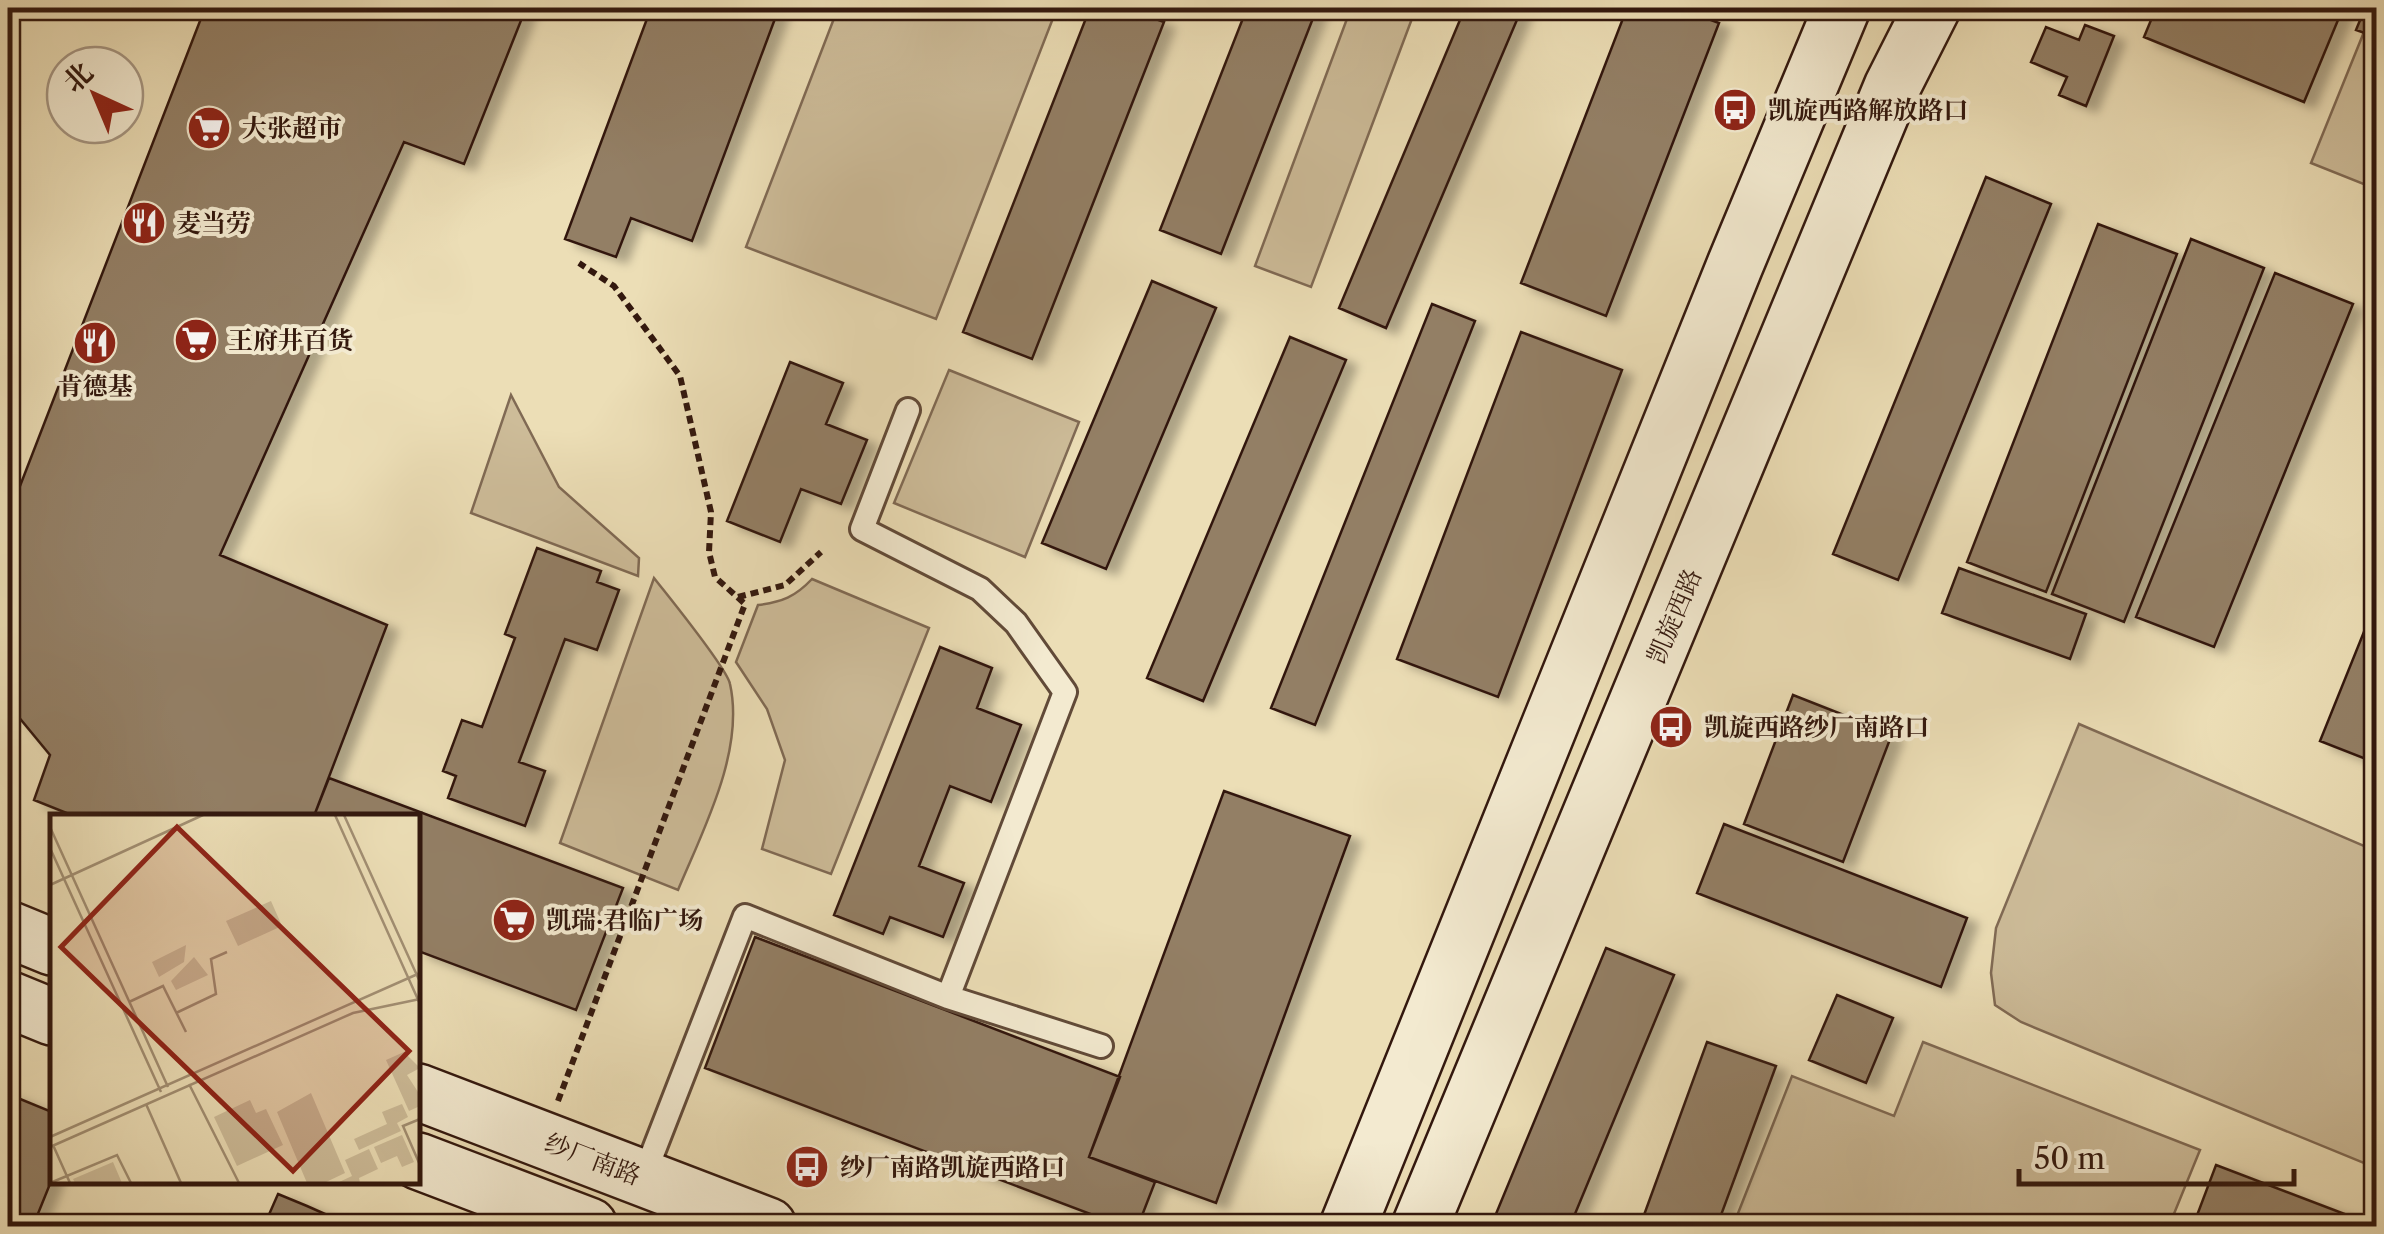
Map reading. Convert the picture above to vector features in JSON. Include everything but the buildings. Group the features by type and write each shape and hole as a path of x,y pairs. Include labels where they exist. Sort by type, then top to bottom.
{"main road":[{"path":"1348,1226 1842,8"},
{"name":"凯旋西路","path":"1420,1226 1892,87 1932,8"},
{"path":"8,929 50,946"},
{"path":"8,999 50,1016"},
{"name":"纱厂南路","path":"420,1093 768,1226"},
{"path":"420,1162 589,1226"}],"lane":[{"path":"908,410 862,529 980,589 1016,624 1065,692 948,997"},
{"path":"642,1178 745,916 948,997 1101,1046"}],"path":[{"path":"544,1140 745,604 715,578 708,552 711,512 680,376 614,286 578,263"},
{"path":"737,598 785,585 821,552"}],"shaded area":[{"path":"838,8 1057,8 936,319 746,247"},
{"path":"1351,8 1416,8 1311,287 1255,266"},
{"path":"2364,32 2376,37 2376,189 2311,163"},
{"path":"949,370 1079,422 1025,557 894,503"},
{"path":"511,395 559,487 639,558 638,576 471,513"},
{"path":"654,578 726,676 733,710 732,736 719,790 678,890 560,843"},
{"path":"812,579 929,628 831,874 762,849 785,760 767,709 736,662 758,605 788,598"},
{"path":"2079,724 2376,851 2376,1168 2021,1022 1995,1005 1991,973 1996,928"},
{"path":"1923,1042 2200,1150 2169,1226 1733,1226 1792,1076 1894,1116"}],"place":[{"name":"凯旋西路解放路口","path":"1735,110"},
{"name":"大张超市","path":"209,128"},
{"name":"麦当劳","path":"144,223"},
{"name":"王府井百货","path":"196,340"},
{"name":"肯德基","path":"95,343"},
{"name":"凯旋西路纱厂南路口","path":"1671,727"},
{"name":"凯瑞·君临广场","path":"514,920"},
{"name":"纱厂南路凯旋西路口","path":"807,1167"}]}
